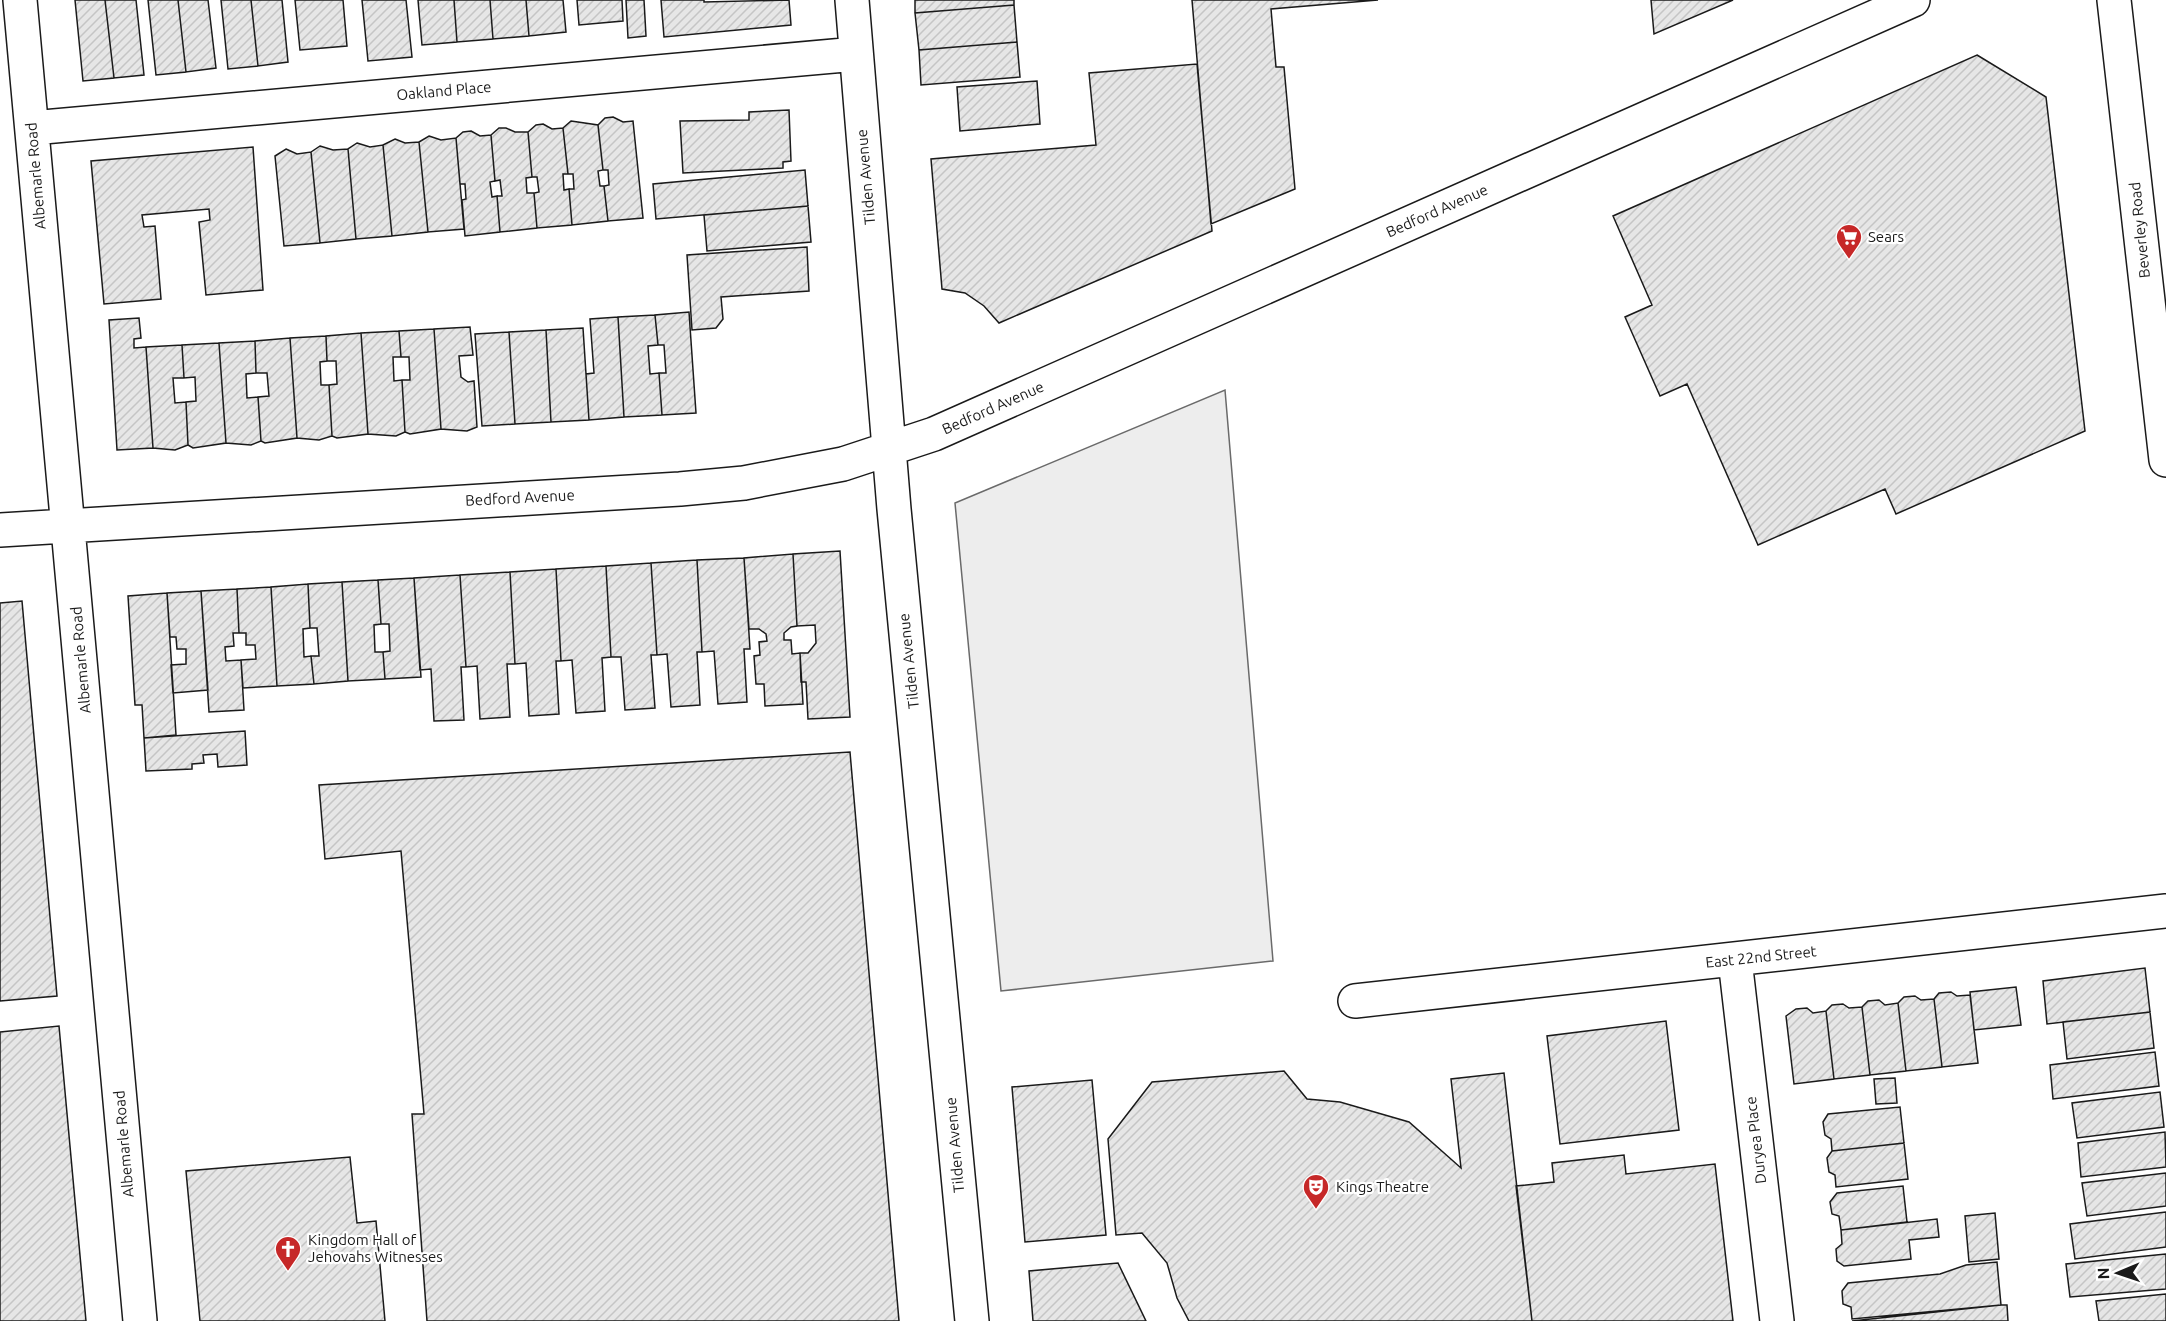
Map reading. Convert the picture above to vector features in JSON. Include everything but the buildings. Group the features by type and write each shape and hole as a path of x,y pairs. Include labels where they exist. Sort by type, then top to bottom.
{"street":[{"name":"Albemarle Road","path":"20,0 140,1321"},
{"name":"Tilden Avenue","path":"852,0 890,450 972,1321"},
{"name":"Bedford Avenue","path":"0,530 680,489 787,476 843,464 934,434 1913,0"},
{"name":"Beverley Road","path":"2114,0 2165,442"},
{"name":"Oakland Place","path":"32,128 856,54"},
{"name":"East 22nd Street","path":"1355,1001 2166,911"},
{"name":"Duryea Place","path":"1735,960 1778,1321"}],"shaded area":[{"path":"1225,390 1273,961 1001,991 955,503"}],"place":[{"name":"Sears","path":"1849,260"},
{"name":"Kings Theatre","path":"1316,1210"},
{"name":"Kingdom Hall of Jehovahs Witnesses","path":"288,1272"}]}
